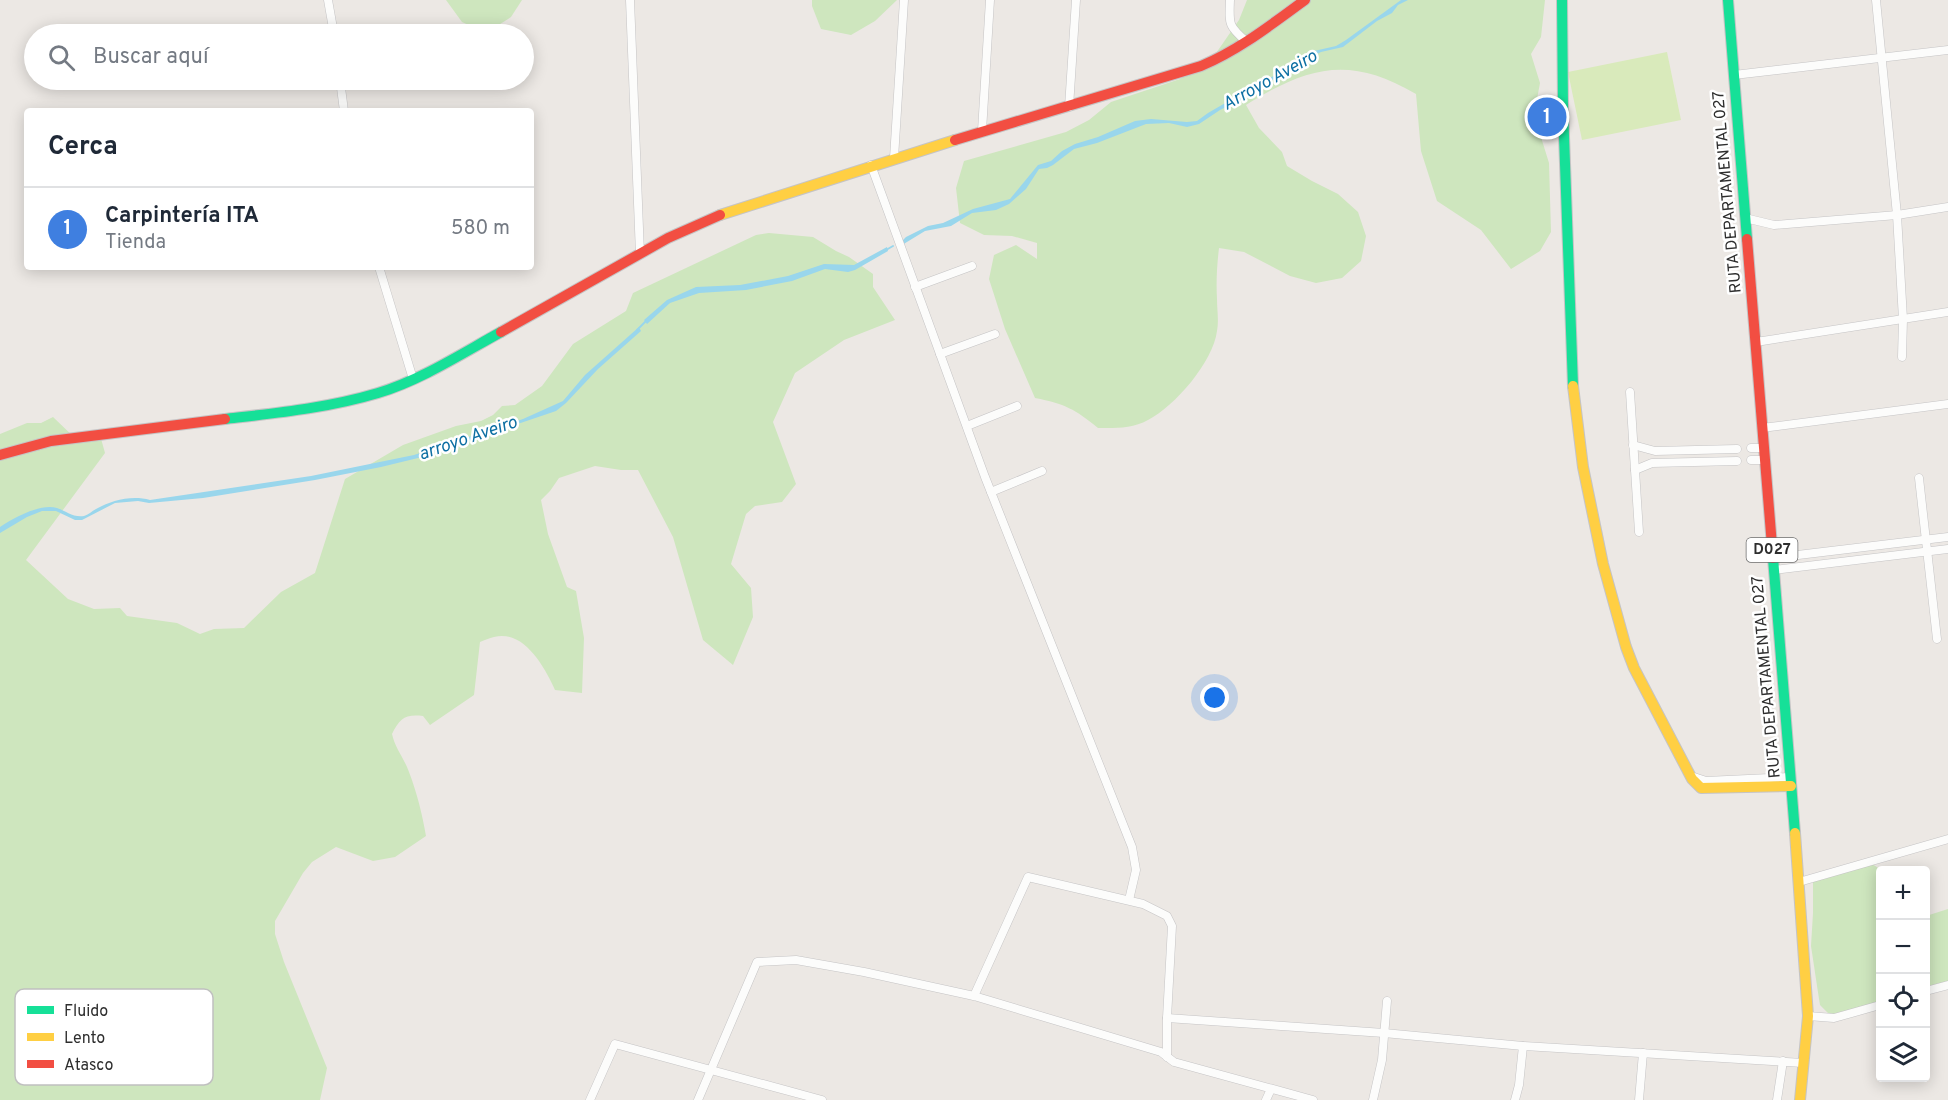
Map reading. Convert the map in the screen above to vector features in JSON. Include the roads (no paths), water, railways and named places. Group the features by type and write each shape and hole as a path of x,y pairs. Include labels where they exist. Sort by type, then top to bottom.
{"street":[{"path":"328,0 332,24"},
{"path":"630,0 640,254"},
{"path":"894,158 904,0"},
{"path":"982,131 990,0"},
{"path":"1069,107 1076,0"},
{"path":"1230,0 1231,28 1247,42"},
{"path":"0,455 51,441 326,406 378,393 413,380 706,219 871,165 1193,69 1218,59 1247,42 1305,0"},
{"path":"1563,0 1563,108 1571,369 1583,467 1603,564 1626,646 1634,668 1690,775 1701,788 1791,782"},
{"name":"RUTA DEPARTAMENTAL 027","path":"1728,0 1806,967 1808,1016 1800,1100"},
{"path":"1876,0 1904,319 1902,357"},
{"path":"1734,75 1948,50"},
{"path":"341,90 344,108"},
{"path":"871,165 991,492 1132,847 1136,870 1129,900"},
{"path":"1745,218 1774,225 1896,215 1948,207"},
{"path":"915,287 972,266"},
{"path":"380,270 413,380"},
{"path":"1756,342 1948,312"},
{"path":"940,354 995,334"},
{"path":"1630,392 1639,532"},
{"path":"1762,428 1948,404"},
{"path":"967,426 1017,406"},
{"path":"1633,445 1655,451 1737,449"},
{"path":"1751,448 1764,448"},
{"path":"1751,460 1765,460"},
{"path":"1635,470 1652,462 1737,461"},
{"path":"991,492 1042,471"},
{"path":"1919,478 1937,639"},
{"path":"1773,558 1948,537"},
{"path":"1774,570 1948,549"},
{"path":"1799,882 1948,839"},
{"path":"974,996 1028,877 1155,908 1167,916 1172,926 1167,1057"},
{"path":"698,1100 757,962 796,960 825,964 974,996 1161,1052 1173,1062 1313,1100"},
{"path":"1930,990 1948,985"},
{"path":"1373,1100 1382,1060 1387,1000"},
{"path":"1808,1016 1834,1018 1876,1006"},
{"path":"1167,1018 1384,1033 1523,1046 1803,1063"},
{"path":"590,1100 615,1044 822,1100"},
{"path":"1515,1100 1523,1046"},
{"path":"1639,1100 1642,1053"},
{"path":"1777,1100 1783,1061"},
{"path":"1266,1100 1271,1089"}],"water":[{"name":"Arroyo Aveiro","path":"1401,0 1408,0 1398,5 1392,13 1377,21 1343,47 1321,52 1309,58 1292,72 1274,79 1253,94 1220,110 1199,124 1187,127 1169,123 1146,124 1097,143 1074,149 1053,165 1039,169 1026,189 1009,204 996,210 972,213 951,226 925,231 902,245 901,242 906,237 928,226 943,223 973,209 1010,199 1038,165 1051,161 1062,151 1075,144 1135,121 1151,119 1197,121 1265,80 1293,67 1314,51 1336,46"},
{"path":"887,247 888,251 855,270 848,272 825,269 792,281 746,290 699,293 670,303 647,324 644,320 667,300 696,287 740,285 788,276 824,264 854,265"},
{"path":"639,327 641,331 556,411 418,458 315,480 203,498 149,503 138,501 115,503 82,520 75,520 56,511 42,511 0,533 0,527 6,523 27,512 43,508 57,508 73,515 84,516 122,499 150,500 311,476 414,455 523,419 563,401 585,375"}],"waterway":[{"name":"arroyo Aveiro","path":"886,250 893,246"},
{"name":"arroyo Aveiro","path":"637,330 646,321"}],"place":[{"name":"Carpintería ITA","path":"1547,117"}]}
